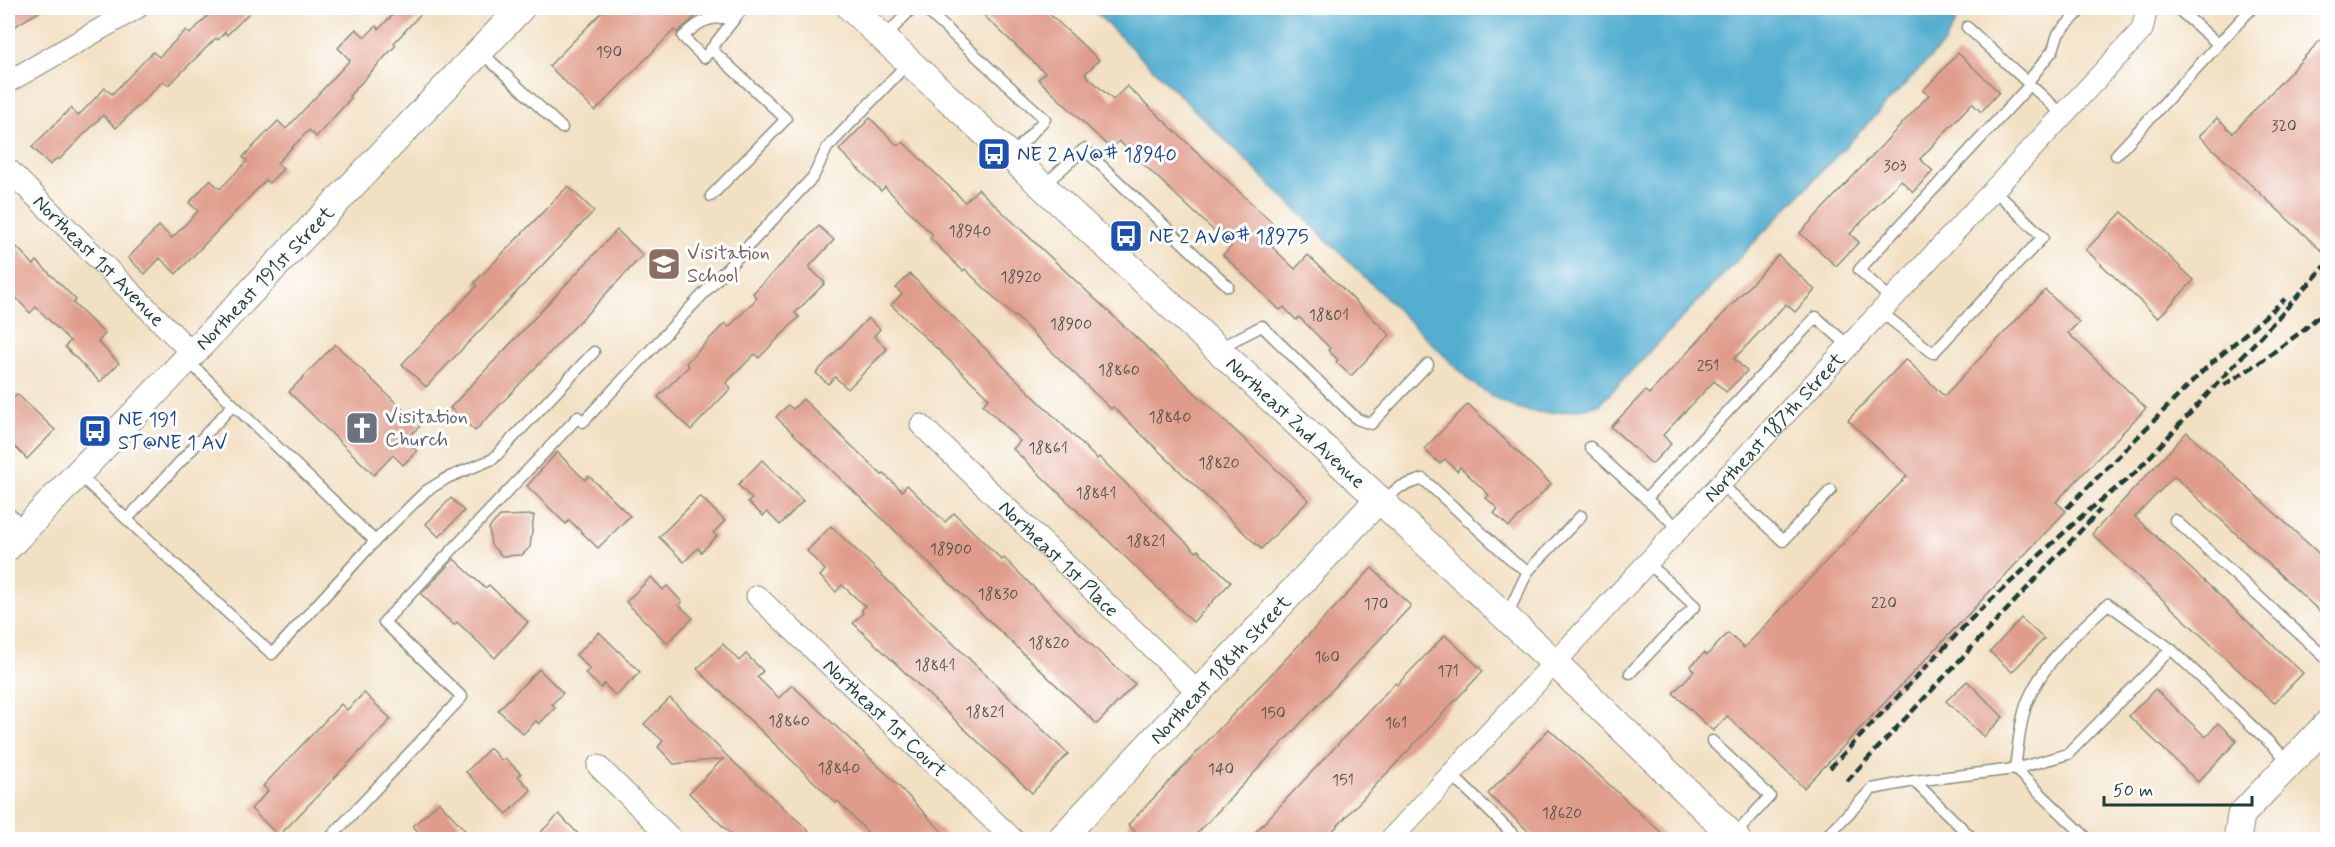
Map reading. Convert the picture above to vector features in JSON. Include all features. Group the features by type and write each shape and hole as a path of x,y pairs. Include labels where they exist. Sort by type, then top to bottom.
{"street":[{"path":"8,82 137,8"},
{"name":"Northeast 2nd Avenue","path":"851,8 1555,663 1730,837"},
{"name":"Northeast 187th Street","path":"1390,840 2142,30 2147,8"},
{"name":"Northeast 191st Street","path":"12,533 77,473 479,51 516,9"},
{"name":"Northeast 1st Avenue","path":"8,169 188,355"},
{"name":"Northeast 1st Place","path":"921,425 1198,692"},
{"name":"Northeast 188th Street","path":"1060,840 1381,500"},
{"name":"Northeast 1st Court","path":"757,596 1014,840"},
{"path":"2239,827 2291,763 2328,723"},
{"path":"598,766 673,840"}],"lane":[{"path":"733,18 716,17 697,23 683,37 704,58 743,8"},
{"path":"884,38 912,8"},
{"path":"924,8 1045,119 1011,156"},
{"path":"1994,190 2043,237 1933,353 1886,306 1859,270 2028,84 2054,50 2058,34 2083,8"},
{"path":"2177,8 2218,44"},
{"path":"2116,155 2252,8"},
{"path":"1967,27 2063,115"},
{"path":"711,49 786,119 711,196"},
{"path":"479,51 562,128"},
{"path":"328,840 462,697 384,622 578,417 583,422 813,177 827,148 909,61"},
{"path":"1042,186 1084,150 1228,286"},
{"path":"1646,499 1816,317 1849,346"},
{"path":"1218,349 1262,326 1357,419 1371,424 1428,364"},
{"path":"77,473 272,654 375,541 426,491 447,478 493,459 594,352"},
{"path":"188,355 233,405 375,541"},
{"path":"127,519 233,405"},
{"path":"1590,447 1679,529"},
{"path":"1381,500 1400,487 1423,479 1515,563 1528,571"},
{"path":"1721,484 1783,541 1831,490"},
{"path":"1506,617 1528,571 1581,516"},
{"path":"2175,520 2328,660"},
{"path":"1630,673 1695,606 1648,562"},
{"path":"2015,769 2027,702 2046,667 2077,632 2108,604 2171,649 2291,763"},
{"path":"1822,840 1872,789 1914,781 2015,769 2067,754 2171,649"},
{"path":"1712,741 1770,796 1730,837"},
{"path":"2015,769 2089,840"},
{"path":"1451,774 1519,840"},
{"path":"1914,781 1974,840"}],"water":[{"path":"1091,8 1963,8 1945,42 1599,405 1546,413 1518,408 1488,394 1471,382"}],"building":[{"path":"8,8 45,8 14,27 8,17"},
{"path":"215,8 254,8 227,35 225,32 218,40 216,38 168,85 163,81 116,128 103,115 59,160 57,158 50,165 32,147 71,108 78,116 105,88 112,94 153,52 159,57 186,30 190,34"},
{"path":"399,8 426,8 316,137 309,130 277,163 283,169 269,183 266,180 176,274 160,258 145,274 128,258 159,226 172,238 198,211 189,203 210,180 220,189 247,161 243,157 278,121 286,129 350,60 338,48 347,38 356,29 365,37 376,26 379,29"},
{"path":"606,8 705,8 677,33 674,30 595,111 549,66"},
{"path":"976,8 1043,8 1099,60 1085,74 1113,100 1127,86 1284,234 1272,247 1295,269 1308,255 1390,335 1351,376 1336,362 1338,360 1328,350 1330,348 1299,317 1296,320 1284,307 1280,310 1223,255 1231,247 1119,141 1111,149 1038,79 1045,73"},
{"path":"2328,32 2328,257 2199,136 2217,118 2233,133"},
{"path":"1958,53 1999,92 1981,112 1972,103 1920,159 1933,171 1913,192 1901,180 1850,234 1859,242 1836,266 1800,233 1929,95 1923,91"},
{"path":"870,118 898,146 903,142 965,202 978,189 1309,500 1261,549 1113,407 1111,409 965,269 963,271 930,238 933,235 885,187 881,191 839,150"},
{"path":"568,186 594,211 426,387 402,364 477,286 474,283"},
{"path":"2122,212 2194,280 2158,318 2086,250"},
{"path":"819,226 834,240 809,267 825,283 795,313 799,317 759,358 755,354 726,383 731,388 691,430 658,397 689,366 686,363 725,323 729,327 757,298 753,293"},
{"path":"617,230 643,255 475,431 450,408"},
{"path":"8,238 34,265 37,261 76,300 73,303 105,334 98,342 119,363 100,382 65,347 70,341 36,307 30,313 8,289"},
{"path":"1778,255 1815,290 1795,312 1786,304 1734,359 1747,371 1726,392 1714,381 1663,435 1671,444 1652,464 1611,427 1645,391 1649,394"},
{"path":"910,274 1097,459 1099,457 1196,552 1198,550 1231,582 1193,622 1013,449 1020,441 983,405 989,398 891,305 902,294 896,288"},
{"path":"2045,290 2079,322 2068,333 2146,408 2056,502 2066,511 1804,788 1727,716 1713,731 1673,693 1694,671 1690,667 1704,653 1707,655 1728,633 1744,648 1907,476 1848,420 1906,359 1944,396"},
{"path":"868,318 880,329 874,336 887,349 848,389 835,377 828,384 816,373"},
{"path":"335,344 420,426 405,440 417,451 403,465 393,455 374,475 289,392"},
{"path":"17,394 55,430 27,459 8,440 8,403"},
{"path":"803,399 882,475 884,474 902,491 907,485 945,522 954,513 1135,684 1097,724 776,417 788,405 793,409"},
{"path":"1468,404 1551,484 1509,527 1494,513 1498,509 1486,498 1489,495 1460,467 1457,471 1445,459 1440,464 1424,449"},
{"path":"2187,432 2328,562 2328,619 2174,476 2135,517 2303,673 2274,703 2092,534"},
{"path":"557,452 585,480 589,476 630,516 598,548 569,520 566,524 527,486"},
{"path":"762,460 803,501 780,525 767,512 763,516 748,502 752,499 738,485"},
{"path":"700,496 725,521 713,533 717,536 701,552 698,548 684,562 659,537"},
{"path":"451,498 464,511 439,537 426,524"},
{"path":"534,515 530,547 522,555 502,556 491,545 489,528 500,516"},
{"path":"831,526 1068,754 1032,793 853,623 863,613 861,611 865,606 842,585 836,592 820,576 825,570 807,551"},
{"path":"454,559 485,588 489,585 528,622 495,658 457,622 454,625 421,594"},
{"path":"1372,568 1411,606 1191,840 1143,840 1128,825"},
{"path":"651,577 663,590 667,586 682,602 679,605 693,618 667,643 626,602"},
{"path":"2021,618 2044,639 2012,672 1990,652"},
{"path":"599,632 640,672 616,696 604,684 601,688 585,673 590,669 576,655"},
{"path":"1445,635 1483,671 1324,840 1248,840 1395,683 1397,685"},
{"path":"723,644 739,661 746,654 763,671 757,677 779,698 792,685 891,778 950,840 875,840 838,801 836,803 697,669"},
{"path":"539,669 563,693 552,704 555,708 539,724 536,721 523,734 498,710"},
{"path":"1967,681 2003,717 1984,737 1946,701"},
{"path":"2155,689 2206,737 2218,723 2237,741 2198,782 2129,716"},
{"path":"364,693 391,719 279,836 251,809 268,791 263,786 341,704 347,710"},
{"path":"670,698 726,755 809,831 800,840 737,840 689,793 723,759 674,764 658,747 663,741 644,724"},
{"path":"1549,729 1669,840 1538,840 1488,794"},
{"path":"490,748 502,761 505,758 521,774 518,776 531,790 507,814 466,772"},
{"path":"439,802 474,840 426,840 413,826"},
{"path":"559,814 584,840 533,840"}],"railway":[{"path":"1830,768 1977,613 2082,516 2135,473 2328,263"},
{"path":"2067,508 2206,368 2285,299"},
{"path":"2224,385 2262,361 2328,308"},
{"path":"1847,781 2100,510"}],"place":[{"name":"NE 2 AV@# 18940","path":"994,154"},
{"name":"NE 2 AV@# 18975","path":"1126,236"},
{"name":"Visitation School","path":"664,264"},
{"name":"Visitation Church","path":"362,428"},
{"name":"NE 191 ST@NE 1 AV","path":"95,431"}]}
